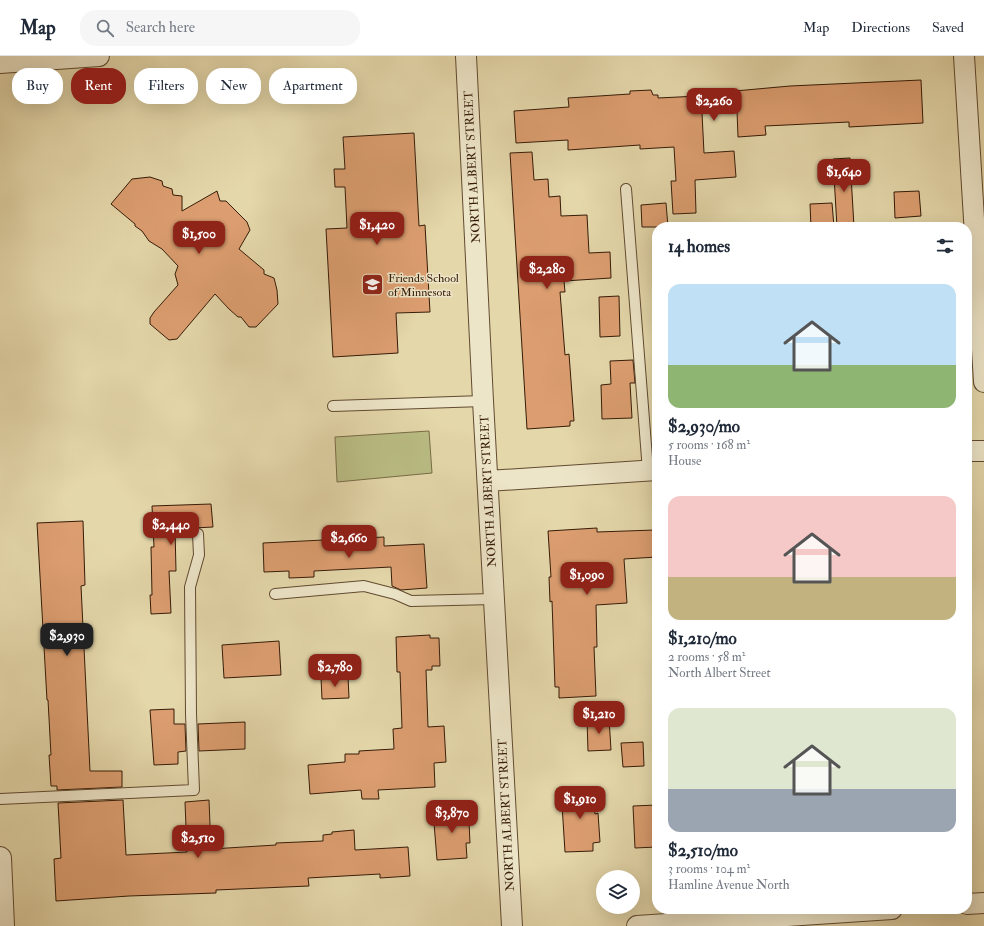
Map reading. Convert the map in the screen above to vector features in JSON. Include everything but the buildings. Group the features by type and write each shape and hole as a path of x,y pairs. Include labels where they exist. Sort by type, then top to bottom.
{"street":[{"path":"0,63 99,56"},
{"name":"NORTH ALBERT STREET","path":"466,56 483,401 512,926"},
{"path":"964,56 980,234 984,382"},
{"path":"972,452 984,451"},
{"path":"488,481 652,471"},
{"path":"0,858 3,926"},
{"path":"972,904 984,903"},
{"path":"637,926 817,914"}],"lane":[{"path":"626,189 652,471"},
{"path":"333,406 483,401"},
{"path":"0,799 194,790 191,714 190,587 199,555 198,534"},
{"path":"275,594 364,586 395,594 411,601 494,599"}],"green space":[{"path":"429,431 432,473 337,482 335,437"}],"place":[{"name":"Friends School of Minnesota","path":"372,285"}]}
